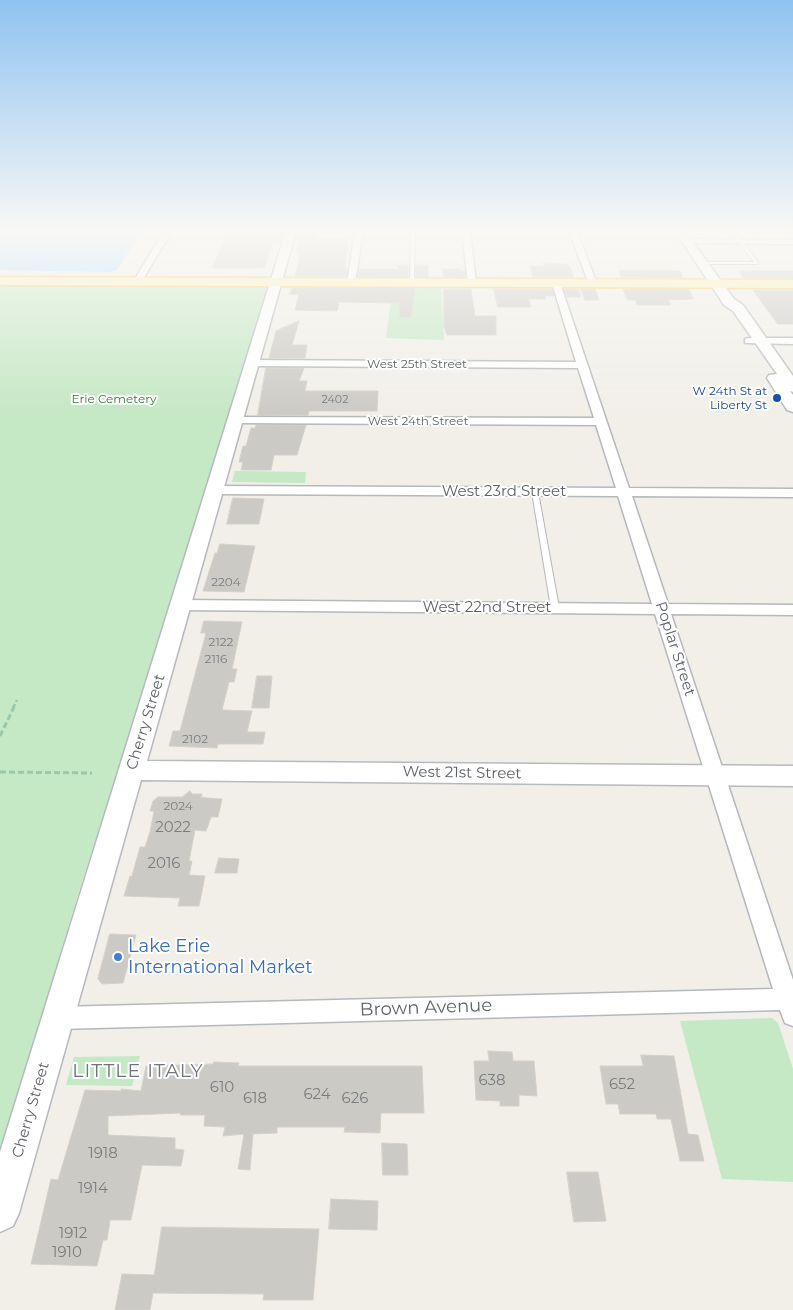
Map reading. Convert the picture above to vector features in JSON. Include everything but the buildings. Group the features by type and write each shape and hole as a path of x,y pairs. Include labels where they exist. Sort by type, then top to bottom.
{"street":[{"name":"Cherry Street","path":"0,1213 273,292"},
{"name":"Poplar Street","path":"559,292 791,1004"},
{"path":"722,292 729,302 727,308 793,387"},
{"path":"755,341 793,341"},
{"path":"755,341 793,407"},
{"name":"West 25th Street","path":"252,363 583,365"},
{"name":"West 24th Street","path":"235,420 601,422"},
{"name":"West 23rd Street","path":"214,490 793,494"},
{"name":"West 22nd Street","path":"180,605 793,610"},
{"name":"West 21st Street","path":"132,770 793,776"},
{"name":"Brown Avenue","path":"58,1018 791,1004"}],"lane":[{"path":"535,492 555,608"}],"path":[{"path":"0,736 17,700"},
{"path":"0,772 92,773"}],"green space":[{"name":"Erie Cemetery","path":"0,292 268,292 117,778 85,871 0,1155"},
{"path":"392,292 441,292 444,340 386,338"},
{"path":"235,471 306,472 305,483 232,482"},
{"path":"772,1018 778,1023 793,1069 793,1182 722,1179 680,1021"},
{"path":"140,1056 132,1086 66,1085 74,1057"}],"place":[{"name":"W 24th St at Liberty St","path":"777,398"},
{"name":"Lake Erie International Market","path":"118,957"}],"district":[{"name":"LITTLE ITALY","path":"138,1071"}]}
